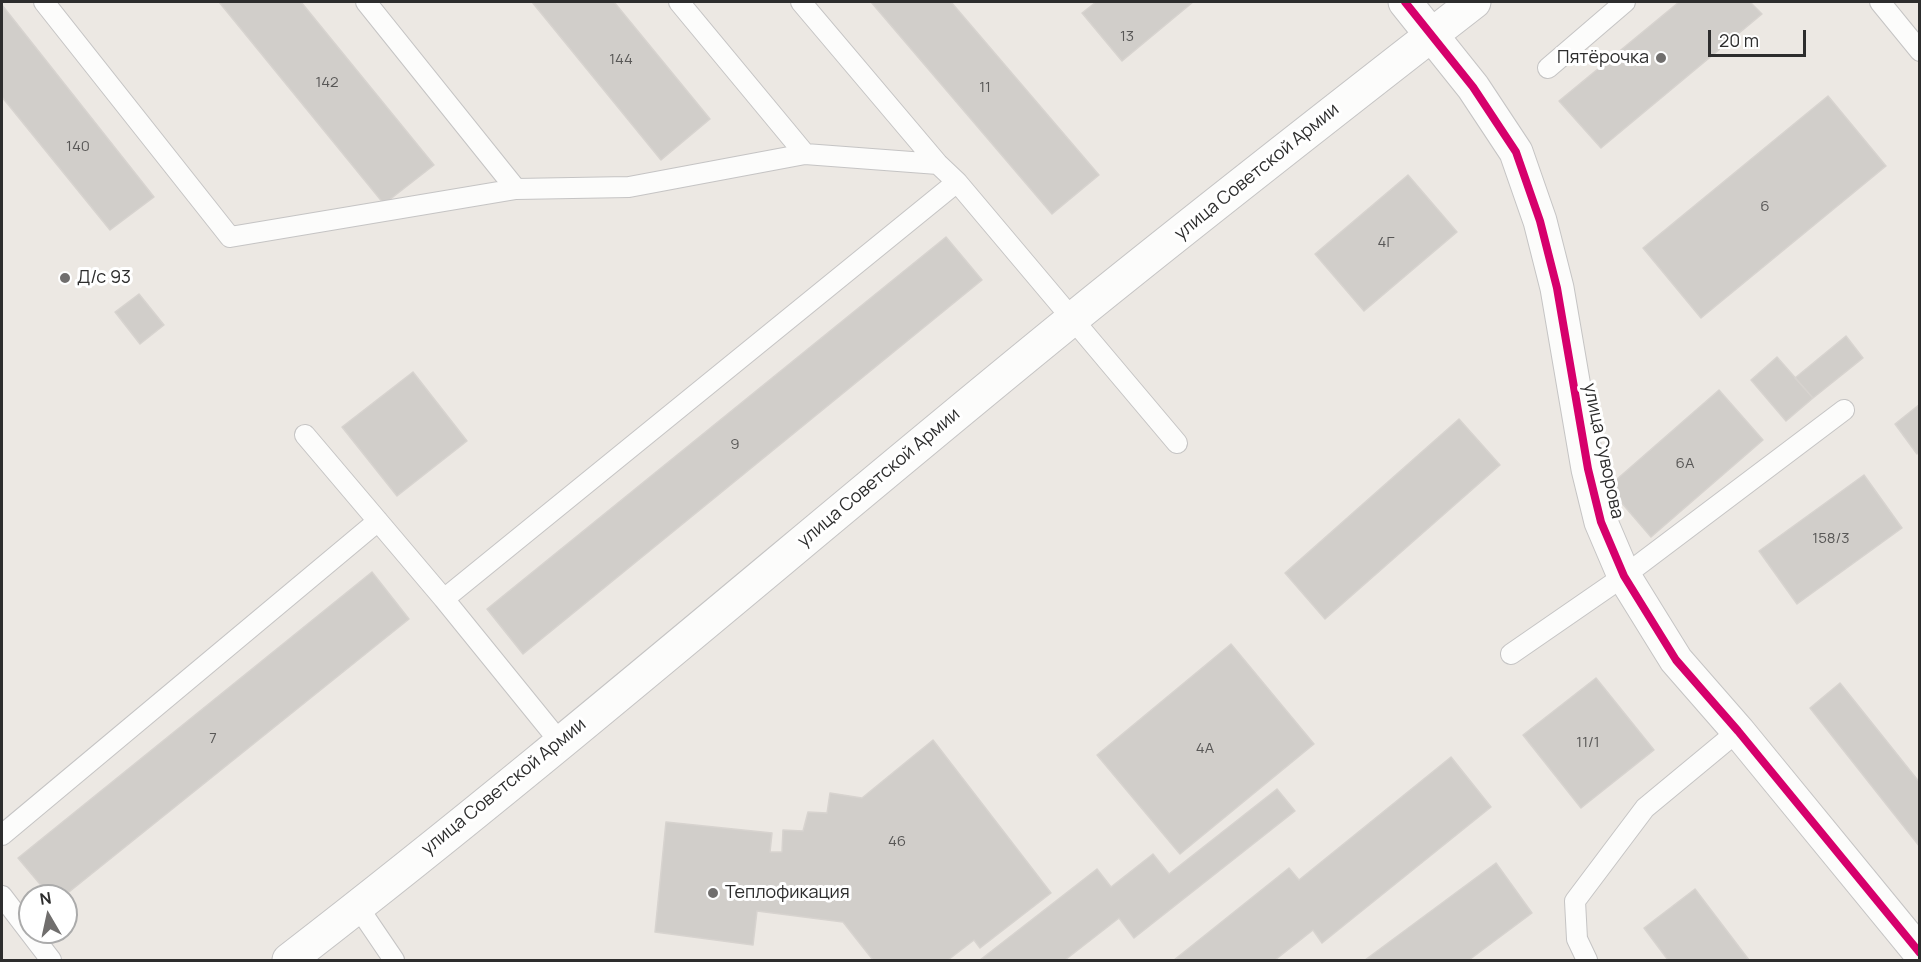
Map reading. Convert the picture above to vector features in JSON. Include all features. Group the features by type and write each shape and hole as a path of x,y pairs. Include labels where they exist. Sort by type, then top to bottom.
{"main road":[{"name":"улица Суворова","path":"1405,2 1473,87 1516,152 1540,221 1557,288 1591,480 1602,522 1624,576 1677,660 1920,953"},
{"name":"улица Советской Армии","path":"290,960 560,742 1073,318 1474,2"}],"lane":[{"path":"44,2 230,237 516,189 629,187 805,154 938,164"},
{"path":"366,2 516,189"},
{"path":"679,2 805,154"},
{"path":"801,2 938,164 957,182 1073,318 1177,443"},
{"path":"1548,68 1626,2"},
{"path":"1880,2 1920,51"},
{"path":"444,599 957,182"},
{"path":"1511,654 1624,576 1844,410"},
{"path":"305,435 444,599 560,742"},
{"path":"2,835 378,521"},
{"path":"1587,960 1576,939 1575,901 1645,808 1738,731"},
{"path":"2,896 51,960"},
{"path":"358,907 394,960"}],"building":[{"path":"219,2 301,2 434,165 384,204"},
{"path":"532,2 614,2 710,119 661,160"},
{"path":"871,2 951,2 1099,175 1052,214"},
{"path":"1096,2 1193,2 1122,61 1082,13"},
{"path":"1679,2 1750,2 1762,14 1601,148 1559,101"},
{"path":"2,5 154,197 110,230 2,97"},
{"path":"1828,96 1886,166 1701,318 1643,248"},
{"path":"1408,175 1457,232 1364,311 1315,254"},
{"path":"946,237 982,280 523,654 487,609"},
{"path":"139,294 164,325 140,344 115,312"},
{"path":"1846,336 1863,358 1813,398 1795,378"},
{"path":"1777,357 1813,398 1786,421 1751,380"},
{"path":"413,372 467,441 397,496 342,427"},
{"path":"1719,390 1763,440 1651,537 1608,487"},
{"path":"1920,404 1920,452 1917,454 1895,424"},
{"path":"1459,419 1500,465 1325,619 1285,573"},
{"path":"1864,475 1902,528 1797,604 1759,551"},
{"path":"372,572 409,619 78,885 40,884 18,858"},
{"path":"1231,644 1314,744 1180,854 1097,755"},
{"path":"1596,678 1654,750 1581,808 1523,735"},
{"path":"1840,683 1920,783 1920,847 1810,708"},
{"path":"933,740 1051,893 980,948 974,940 948,960 873,960 843,922 757,911 753,945 655,932 666,822 772,833 770,852 782,852 783,830 803,831 808,812 827,813 830,793 862,798"},
{"path":"1451,757 1491,807 1322,943 1313,930 1275,960 1174,960 1289,868 1299,880"},
{"path":"1277,789 1295,811 1134,938 1119,918 1065,960 980,960 1097,869 1111,887 1153,854 1169,874"},
{"path":"1496,863 1532,913 1469,960 1365,960"},
{"path":"1695,889 1749,960 1668,960 1644,928"}],"cycle path":[{"path":"1405,2 1473,87 1516,152 1540,221 1557,288 1588,469 1601,522 1624,576 1676,660 1738,731 1920,953"}],"place":[{"name":"Пятёрочка","path":"1661,58"},
{"name":"Д/с 93","path":"65,278"},
{"name":"Теплофикация","path":"713,893"}]}
